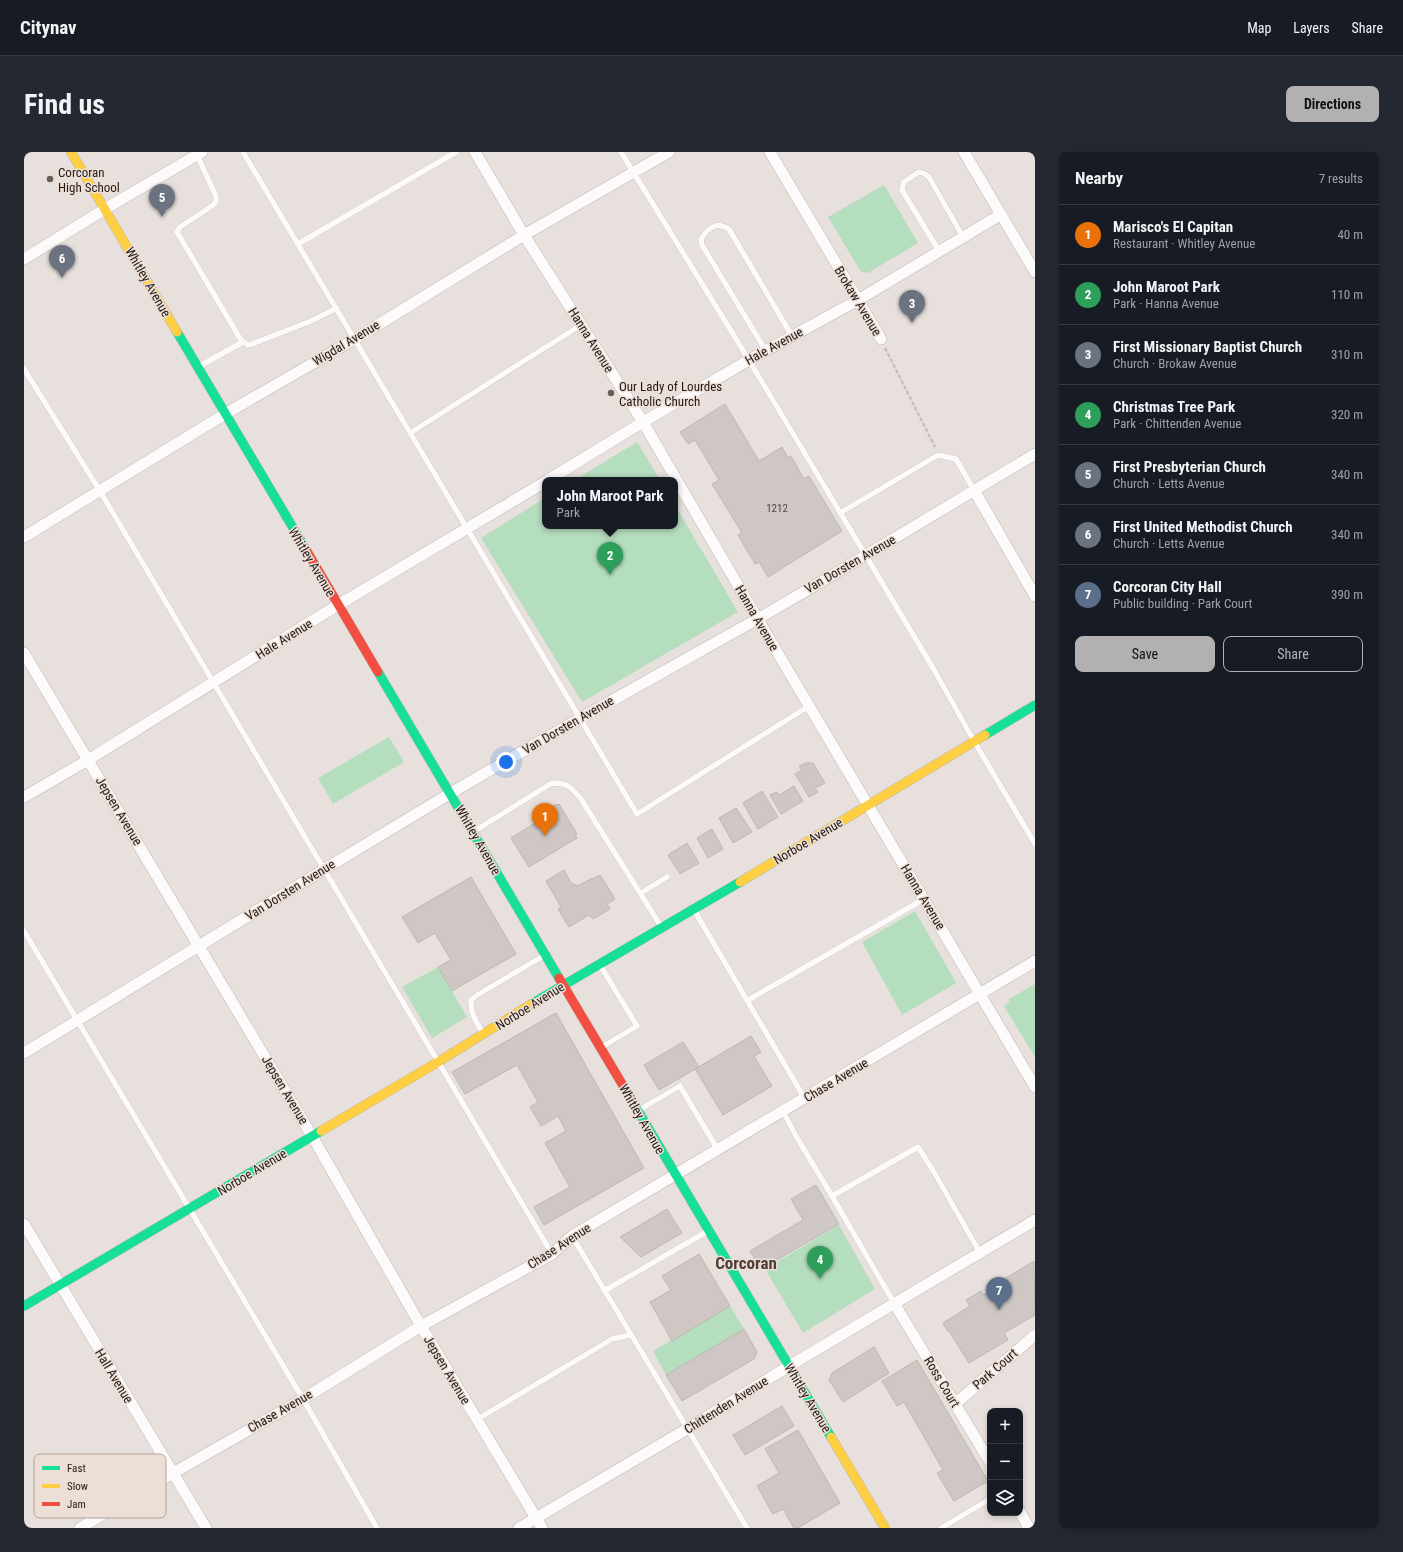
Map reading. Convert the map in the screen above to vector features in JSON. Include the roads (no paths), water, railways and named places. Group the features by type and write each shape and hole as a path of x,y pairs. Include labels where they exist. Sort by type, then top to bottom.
{"street":[{"name":"Whitley Avenue","path":"71,152 885,1528"},
{"name":"Hanna Avenue","path":"476,152 524,235 643,422 675,477"},
{"name":"Wigdal Avenue","path":"24,537 225,414 355,339 524,235 669,152"},
{"name":"Brokaw Avenue","path":"770,152 881,339"},
{"path":"964,152 1035,272"},
{"path":"24,259 105,209 200,154"},
{"name":"Hale Avenue","path":"553,477 749,360 858,300 1000,214"},
{"name":"Van Dorsten Avenue","path":"24,1053 324,868 579,718 865,556 1035,454"},
{"name":"Hanna Avenue","path":"678,482 1035,1087"},
{"name":"Hale Avenue","path":"24,797 88,760 338,605 467,530 542,484"},
{"path":"974,490 1035,596"},
{"name":"Jepsen Avenue","path":"24,653 312,1136 476,1420 542,1528"},
{"name":"Norboe Avenue","path":"24,1306 438,1062 564,984 694,910 1035,705"},
{"name":"Chase Avenue","path":"166,1477 302,1399 421,1326 552,1254 572,1236 1035,961"},
{"name":"Chittenden Avenue","path":"519,1528 1035,1220"},
{"name":"Hall Avenue","path":"24,1224 162,1454"},
{"name":"Ross Court","path":"894,1303 987,1457"},
{"name":"Park Court","path":"955,1404 1035,1335"},
{"name":"Hall Avenue","path":"166,1461 206,1528"},
{"path":"1022,1516 1029,1528"},
{"name":"Chase Avenue","path":"80,1528 97,1518"}],"lane":[{"path":"243,152 636,814 809,706"},
{"path":"298,244 456,152"},
{"path":"622,152 749,360 933,668 1035,844"},
{"path":"200,154 216,196 216,202 180,227 177,232 241,340 248,345 252,344 311,321 336,308"},
{"path":"939,251 902,190 904,182 920,172 929,177 963,237"},
{"path":"766,351 702,245 701,240 710,229 723,225 729,229 792,336"},
{"path":"410,433 581,325"},
{"path":"198,367 243,342"},
{"path":"24,369 100,491 214,682 552,1254"},
{"path":"840,513 938,455 956,459 974,490"},
{"path":"473,832 552,783 562,783 572,789 581,799 662,928"},
{"path":"641,893 667,877"},
{"path":"748,1000 924,899"},
{"path":"694,910 805,1099"},
{"path":"24,931 302,1399 376,1528"},
{"path":"483,1034 470,1008 471,1000 545,955"},
{"path":"600,964 637,1026 600,1048"},
{"path":"637,1111 680,1086 718,1150"},
{"path":"783,1111 894,1303"},
{"path":"832,1196 918,1147 980,1253"},
{"path":"604,1291 708,1231"},
{"path":"572,1236 747,1528"},
{"path":"476,1420 612,1339 630,1335"},
{"path":"941,1528 987,1501"}],"place":[{"name":"Corcoran High School","path":"50,179"},
{"name":"First Presbyterian Church","path":"162,217"},
{"name":"First United Methodist Church","path":"62,278"},
{"name":"First Missionary Baptist Church","path":"912,323"},
{"name":"Our Lady of Lourdes Catholic Church","path":"611,393"},
{"name":"John Maroot Park","path":"610,575"},
{"name":"Marisco's El Capitan","path":"545,836"},
{"name":"Christmas Tree Park","path":"820,1279"},
{"name":"Corcoran City Hall","path":"999,1310"}],"district":[{"name":"Corcoran","path":"746,1263"}]}
